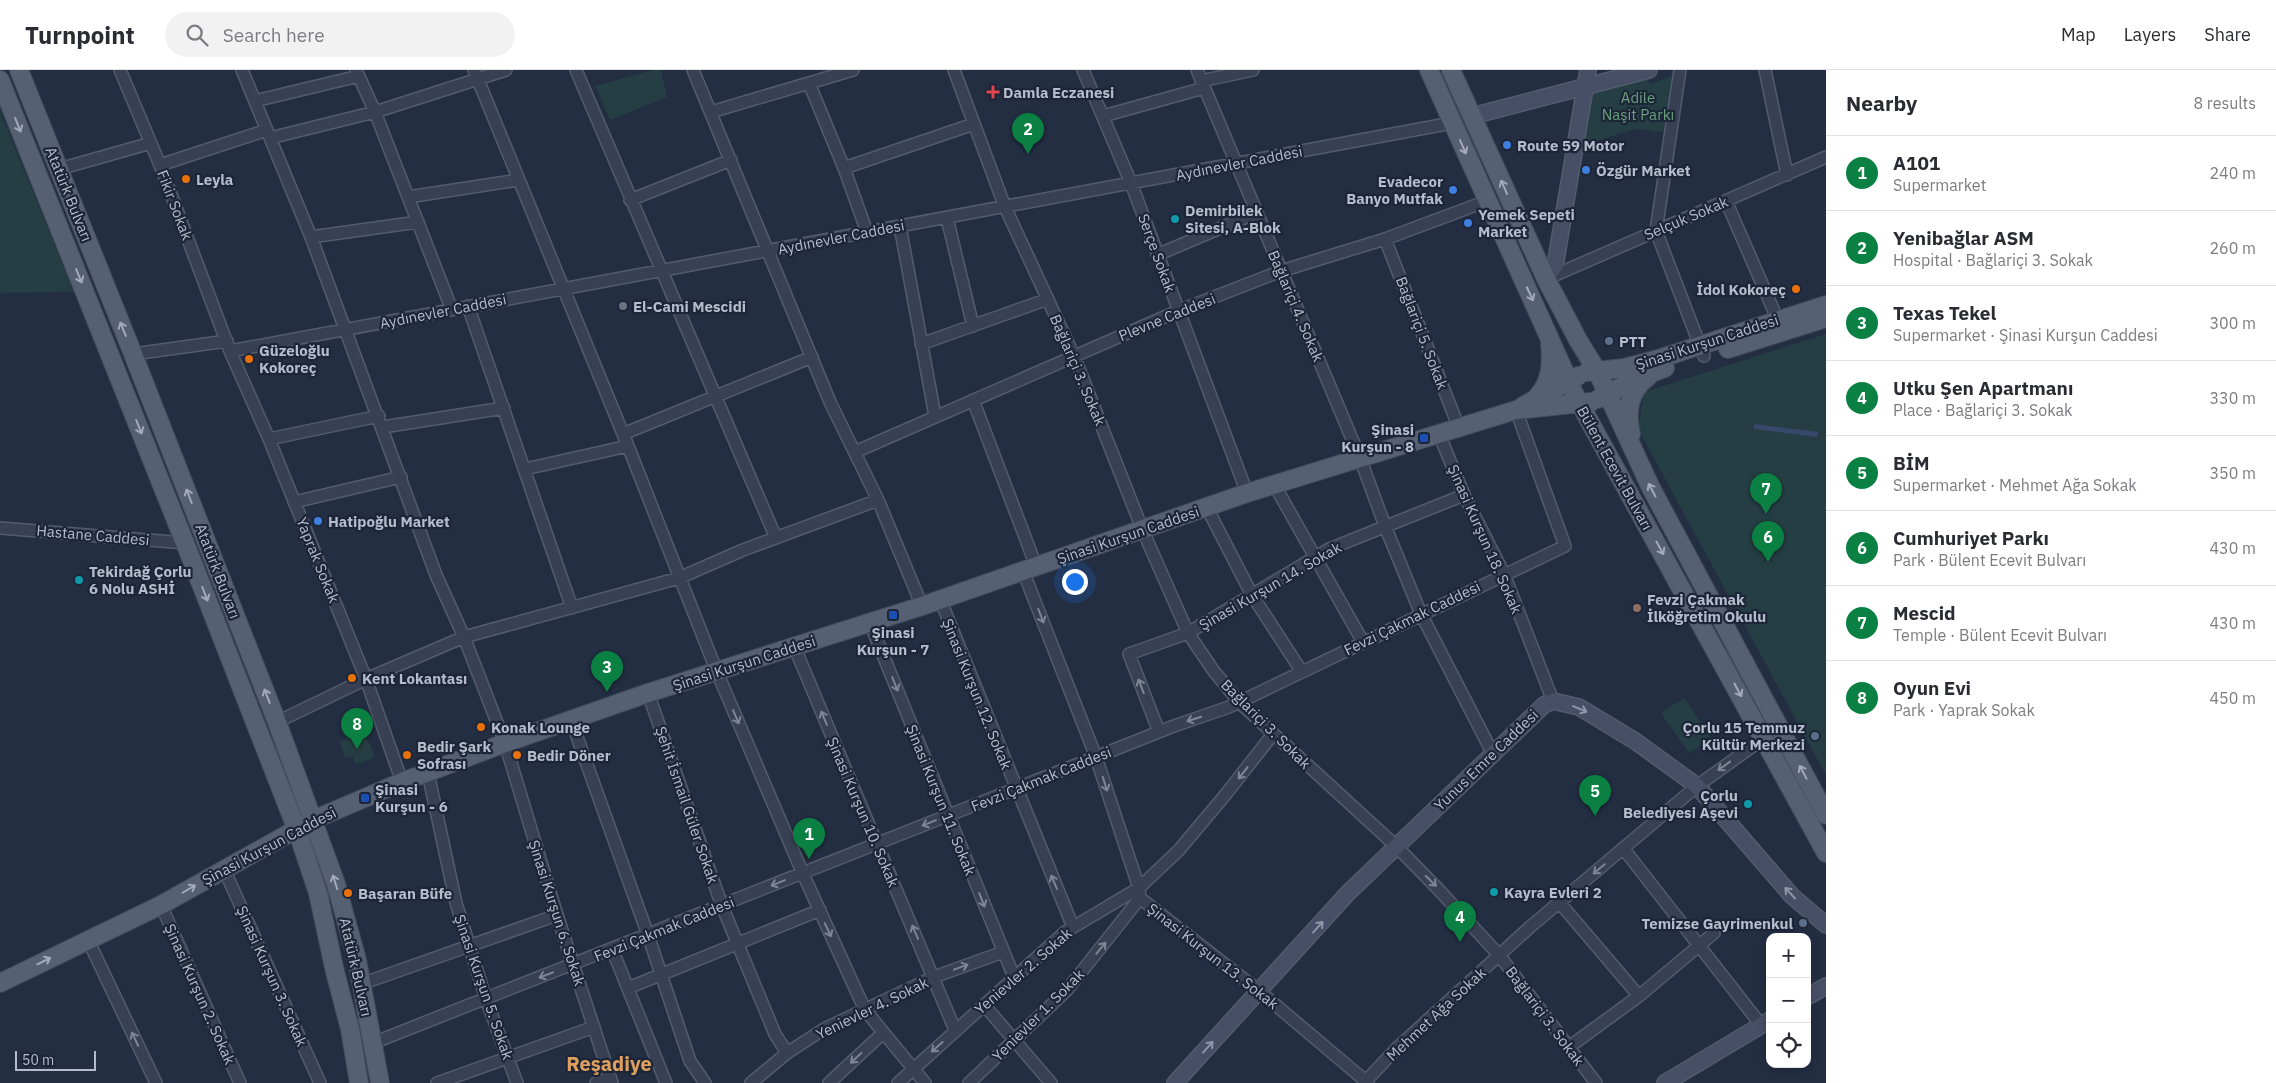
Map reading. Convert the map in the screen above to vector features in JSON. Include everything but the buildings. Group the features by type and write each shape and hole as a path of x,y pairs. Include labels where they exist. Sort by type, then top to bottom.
{"main road":[{"name":"Atatürk Bulvarı","path":"19,70 133,354 277,722 336,884 361,984 380,1083"},
{"name":"Bülent Ecevit Bulvarı","path":"1429,70 1486,201 1549,334 1637,459 1826,815"},
{"name":"Bülent Ecevit Bulvarı","path":"1451,70 1546,278 1578,340 1600,440 1826,853"},
{"name":"Atatürk Bulvarı","path":"0,80 185,543 297,830 318,893 350,1029 360,1083"},
{"name":"Şinasi Kurşun Caddesi","path":"0,983 161,905 313,820 402,782 504,743 648,693 922,606 1247,493 1275,486 1780,326 1826,305"},
{"name":"Şinasi Kurşun Caddesi","path":"1780,326 1826,318"},
{"path":"1549,334 1550,369 1543,390 1534,404 1576,418 1600,440"},
{"path":"1578,340 1592,355 1610,363 1656,365"},
{"name":"Şinasi Kurşun Caddesi","path":"1534,404 1588,387 1624,368 1656,365"},
{"path":"1637,459 1628,418 1630,401 1636,388 1656,365"}],"street":[{"name":"Fikir Sokak","path":"120,70 160,165 228,346"},
{"name":"Şinasi Kurşun 6. Sokak","path":"242,70 347,329 436,575 464,637 504,743 557,915 611,1080"},
{"path":"160,165 268,134 375,112 476,74 506,70"},
{"path":"576,70 660,271 776,538"},
{"path":"693,70 830,402 878,500 922,606"},
{"path":"711,112 853,70"},
{"name":"Bağlariçi 3. Sokak","path":"954,70 1004,207 1074,356 1142,530 1188,634 1213,670 1240,702 1397,847 1499,955 1596,1083"},
{"name":"Serçe Sokak","path":"1083,70 1131,183 1247,493"},
{"path":"1103,116 1201,80 1253,70"},
{"path":"1546,278 1555,266 1588,70"},
{"path":"1472,116 1649,70"},
{"path":"1680,70 1656,231 1702,351"},
{"path":"1765,70 1788,175"},
{"path":"255,101 357,73 375,112 452,310"},
{"path":"476,74 628,446 717,672 803,874 865,1010 924,1083"},
{"name":"Bağlariçi 4. Sokak","path":"1201,80 1360,458 1421,614 1492,754"},
{"path":"809,83 868,232"},
{"name":"Aydınevler Caddesi","path":"133,354 228,346 347,329 1452,123"},
{"path":"844,168 974,124"},
{"path":"59,169 151,143"},
{"name":"Selçuk Sokak","path":"1546,278 1826,157"},
{"path":"630,200 731,160"},
{"path":"408,197 518,180"},
{"name":"Plevne Caddesi","path":"854,452 1178,311 1281,271 1385,239 1486,201"},
{"path":"1726,201 1780,326"},
{"path":"1157,255 1256,213"},
{"path":"947,218 973,326"},
{"path":"311,237 418,222"},
{"path":"900,226 935,416"},
{"name":"Bağlariçi 5. Sokak","path":"1385,239 1459,428"},
{"path":"921,344 1048,299"},
{"path":"468,306 572,608"},
{"name":"Yaprak Sokak","path":"228,346 269,439 366,680 402,782"},
{"path":"623,434 812,357"},
{"name":"Şinasi Kurşun 13. Sokak","path":"973,400 1096,757 1140,893 1366,1082"},
{"path":"383,427 504,408"},
{"name":"Fevzi Çakmak Caddesi","path":"373,1043 1159,732 1240,702 1565,546 1516,410"},
{"path":"269,439 379,416"},
{"name":"Şinasi Kurşun 18. Sokak","path":"1439,434 1464,495 1504,574 1553,701"},
{"path":"525,470 628,446"},
{"path":"294,502 401,478"},
{"path":"1275,486 1363,642"},
{"name":"Şinasi Kurşun 14. Sokak","path":"1159,732 1129,654 1188,634 1329,548 1464,495"},
{"path":"277,722 464,637 679,578 776,538 878,500"},
{"path":"1207,508 1252,595 1302,672"},
{"name":"Hastane Caddesi","path":"0,528 185,543"},
{"name":"Şinasi Kurşun 12. Sokak","path":"940,599 1015,789 1073,927"},
{"name":"Şinasi Kurşun 11. Sokak","path":"870,623 1014,977"},
{"name":"Şinasi Kurşun 10. Sokak","path":"794,646 956,1030"},
{"name":"Şehit İsmail Güler Sokak","path":"648,693 722,906 774,1034 787,1053"},
{"name":"Yunus Emre Caddesi","path":"1175,1083 1348,893 1544,705 1553,701 1579,707 1635,741 1697,786 1792,896 1826,925"},
{"path":"571,720 648,935 690,1061 704,1083"},
{"name":"Yenievler 2. Sokak","path":"898,1083 1014,977 1073,927 1140,893 1226,794 1273,734"},
{"name":"Mehmet Ağa Sokak","path":"1366,1082 1397,1048 1560,902 1697,786 1764,738"},
{"name":"Şinasi Kurşun 5. Sokak","path":"428,773 456,903 486,999 517,1083"},
{"path":"1623,848 1699,945 1765,1022 1665,1083"},
{"name":"Şinasi Kurşun 3. Sokak","path":"224,869 320,1083"},
{"name":"Yenievler 1. Sokak","path":"970,1083 1067,990 1140,893"},
{"path":"1560,902 1639,996"},
{"name":"Şinasi Kurşun 2. Sokak","path":"161,905 240,1083"},
{"path":"628,988 820,910"},
{"path":"361,984 557,915"},
{"path":"1569,1047 1639,996 1714,933"},
{"path":"88,940 156,1083"},
{"path":"612,949 666,1083"},
{"name":"Yenievler 4. Sokak","path":"751,1083 787,1053 824,1029 934,977 1003,952"},
{"path":"1811,995 1826,986"},
{"path":"984,1005 1015,1040 1047,1082"},
{"path":"437,1083 594,1027"},
{"path":"829,1083 883,1032"},
{"path":"596,1083 611,1080"}],"green space":[{"path":"653,70 661,70 667,97 610,120 595,86"},
{"name":"Adile Naşit Parkı","path":"1674,75 1663,132 1635,129 1584,145 1592,94 1645,77 1651,84"},
{"path":"0,112 74,292 0,293"},
{"path":"1826,334 1826,775 1638,429 1644,392"},
{"path":"1684,698 1711,738 1689,753 1661,713"},
{"path":"363,731 374,754 373,758 358,764 354,762 353,756 345,758 340,741"}],"water":[{"path":"1754,424 1818,432 1817,437 1754,429"}],"place":[{"name":"Damla Eczanesi","path":"993,92"},
{"name":"Route 59 Motor","path":"1507,145"},
{"name":"Yenibağlar ASM","path":"1028,154"},
{"name":"Özgür Market","path":"1586,170"},
{"name":"Leyla","path":"186,179"},
{"name":"Evadecor Banyo Mutfak","path":"1453,190"},
{"name":"Demirbilek Sitesi, A-Blok","path":"1175,219"},
{"name":"Yemek Sepeti Market","path":"1468,223"},
{"name":"İdol Kokoreç","path":"1796,289"},
{"name":"El-Cami Mescidi","path":"623,306"},
{"name":"PTT","path":"1609,341"},
{"name":"Güzeloğlu Kokoreç","path":"249,359"},
{"name":"Şinasi Kurşun - 8","path":"1424,438"},
{"name":"Mescid","path":"1766,514"},
{"name":"Hatipoğlu Market","path":"318,521"},
{"name":"Cumhuriyet Parkı","path":"1768,562"},
{"name":"Tekirdağ Çorlu 6 Nolu ASHİ","path":"79,580"},
{"name":"Fevzi Çakmak İlköğretim Okulu","path":"1637,608"},
{"name":"Şinasi Kurşun - 7","path":"893,615"},
{"name":"Kent Lokantası","path":"352,678"},
{"name":"Texas Tekel","path":"607,692"},
{"name":"Konak Lounge","path":"481,727"},
{"name":"Çorlu 15 Temmuz Kültür Merkezi","path":"1815,736"},
{"name":"Oyun Evi","path":"357,749"},
{"name":"Bedir Şark Sofrası","path":"407,755"},
{"name":"Bedir Döner","path":"517,755"},
{"name":"Şinasi Kurşun - 6","path":"365,798"},
{"name":"Çorlu Belediyesi Aşevi","path":"1748,804"},
{"name":"BİM","path":"1595,816"},
{"name":"A101","path":"809,859"},
{"name":"Kayra Evleri 2","path":"1494,892"},
{"name":"Başaran Büfe","path":"348,893"},
{"name":"Temizse Gayrimenkul","path":"1803,923"},
{"name":"Utku Şen Apartmanı","path":"1460,942"}],"district":[{"name":"Reşadiye","path":"609,1063"}]}
